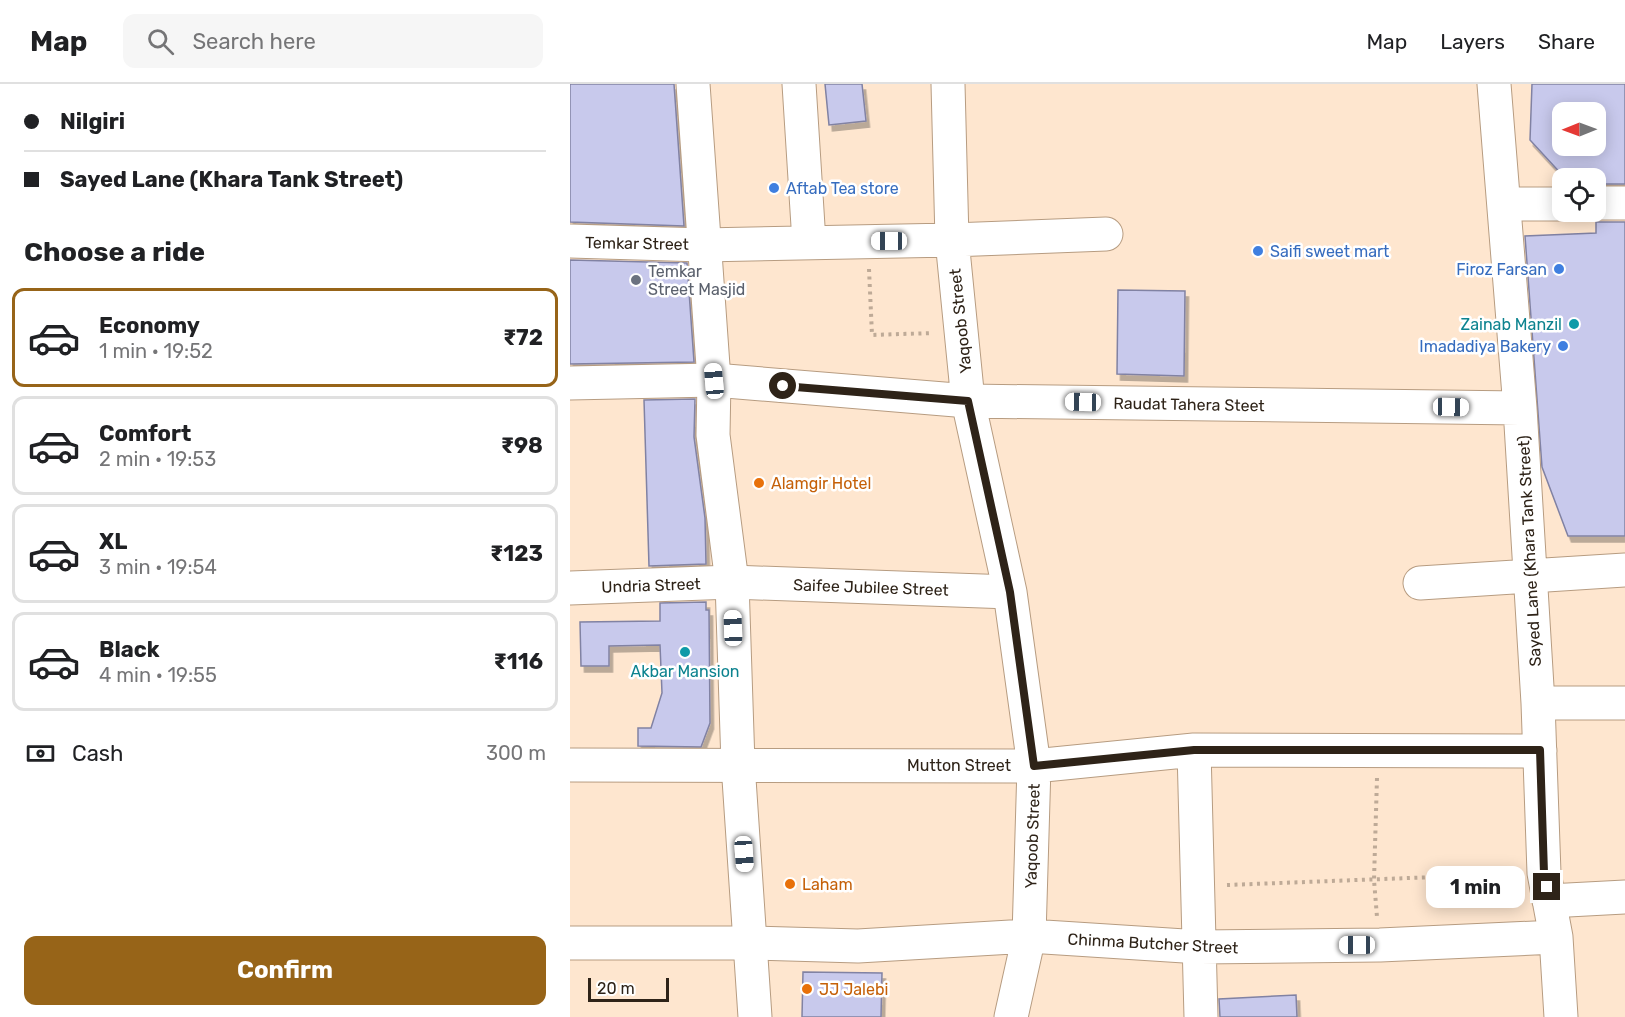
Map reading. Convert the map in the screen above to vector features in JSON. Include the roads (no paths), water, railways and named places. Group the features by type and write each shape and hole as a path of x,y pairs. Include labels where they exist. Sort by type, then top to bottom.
{"street":[{"path":"693,84 714,381 713,435 732,582 738,764 755,1017"},
{"path":"799,84 809,242"},
{"name":"Yaqoob Street","path":"948,84 952,240 968,401 1010,592 1034,766 1029,936 1011,1017"},
{"name":"Sayed Lane (Khara Tank Street)","path":"1494,84 1520,408 1547,887 1556,937 1561,1017"},
{"path":"1606,203 1625,203"},
{"path":"1504,204 1552,204"},
{"name":"Temkar Street","path":"570,242 703,245 1106,234"},
{"name":"Raudat Tahera Steet","path":"570,383 714,381 968,401 1520,408"},
{"path":"1420,583 1529,574 1625,570"},
{"name":"Undria Street","path":"570,588 732,582"},
{"name":"Saifee Jubilee Street","path":"732,582 1010,592"},
{"path":"1538,703 1625,702"},
{"path":"1194,750 1201,1017"},
{"name":"Mutton Street","path":"570,765 1034,766 1194,750 1540,750"},
{"path":"1547,887 1625,897"},
{"name":"Chinma Butcher Street","path":"570,943 750,943 858,946 1029,936 1200,947 1380,945 1556,937"}],"place":[{"name":"Aftab Tea store","path":"774,188"},
{"name":"Saifi sweet mart","path":"1258,251"},
{"name":"Firoz Farsan","path":"1559,269"},
{"name":"Temkar Street Masjid","path":"636,280"},
{"name":"Zainab Manzil","path":"1574,324"},
{"name":"Imadadiya Bakery","path":"1563,346"},
{"name":"Alamgir Hotel","path":"759,483"},
{"name":"Akbar Mansion","path":"685,652"},
{"name":"Laham","path":"790,884"},
{"name":"JJ Jalebi","path":"807,989"}]}
